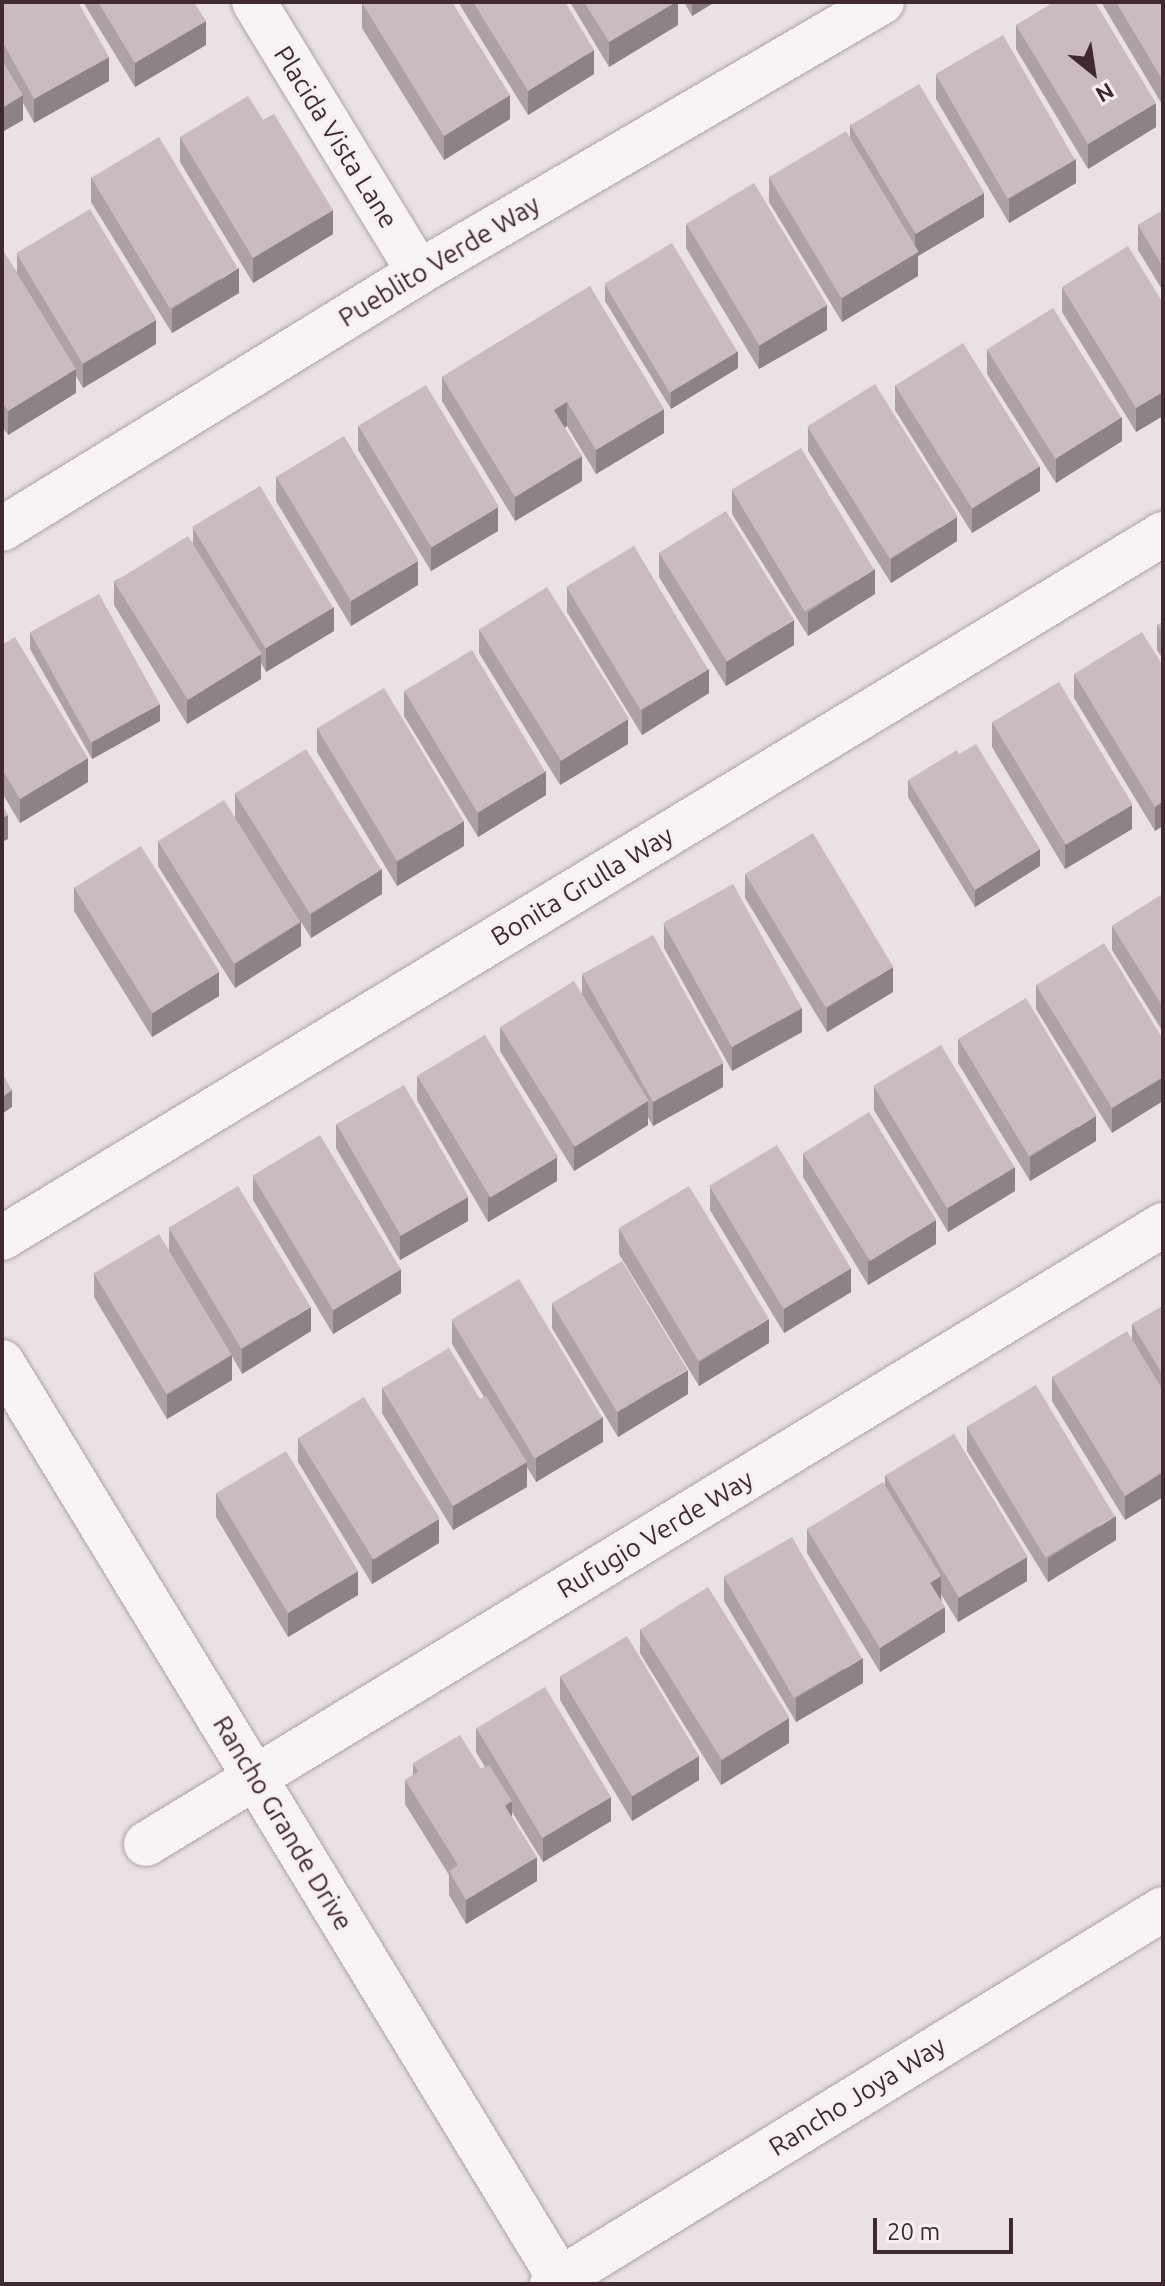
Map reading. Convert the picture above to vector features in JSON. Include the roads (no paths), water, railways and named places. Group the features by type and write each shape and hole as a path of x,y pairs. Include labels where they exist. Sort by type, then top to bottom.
{"street":[{"name":"Placida Vista Lane","path":"254,2 419,272"},
{"name":"Pueblito Verde Way","path":"2,529 419,272 882,2"},
{"name":"Bonita Grulla Way","path":"2,1238 1163,534"},
{"name":"Rufugio Verde Way","path":"146,1844 1163,1225"},
{"name":"Rancho Grande Drive","path":"2,1362 558,2282"},
{"name":"Rancho Joya Way","path":"558,2282 1163,1909"}]}
